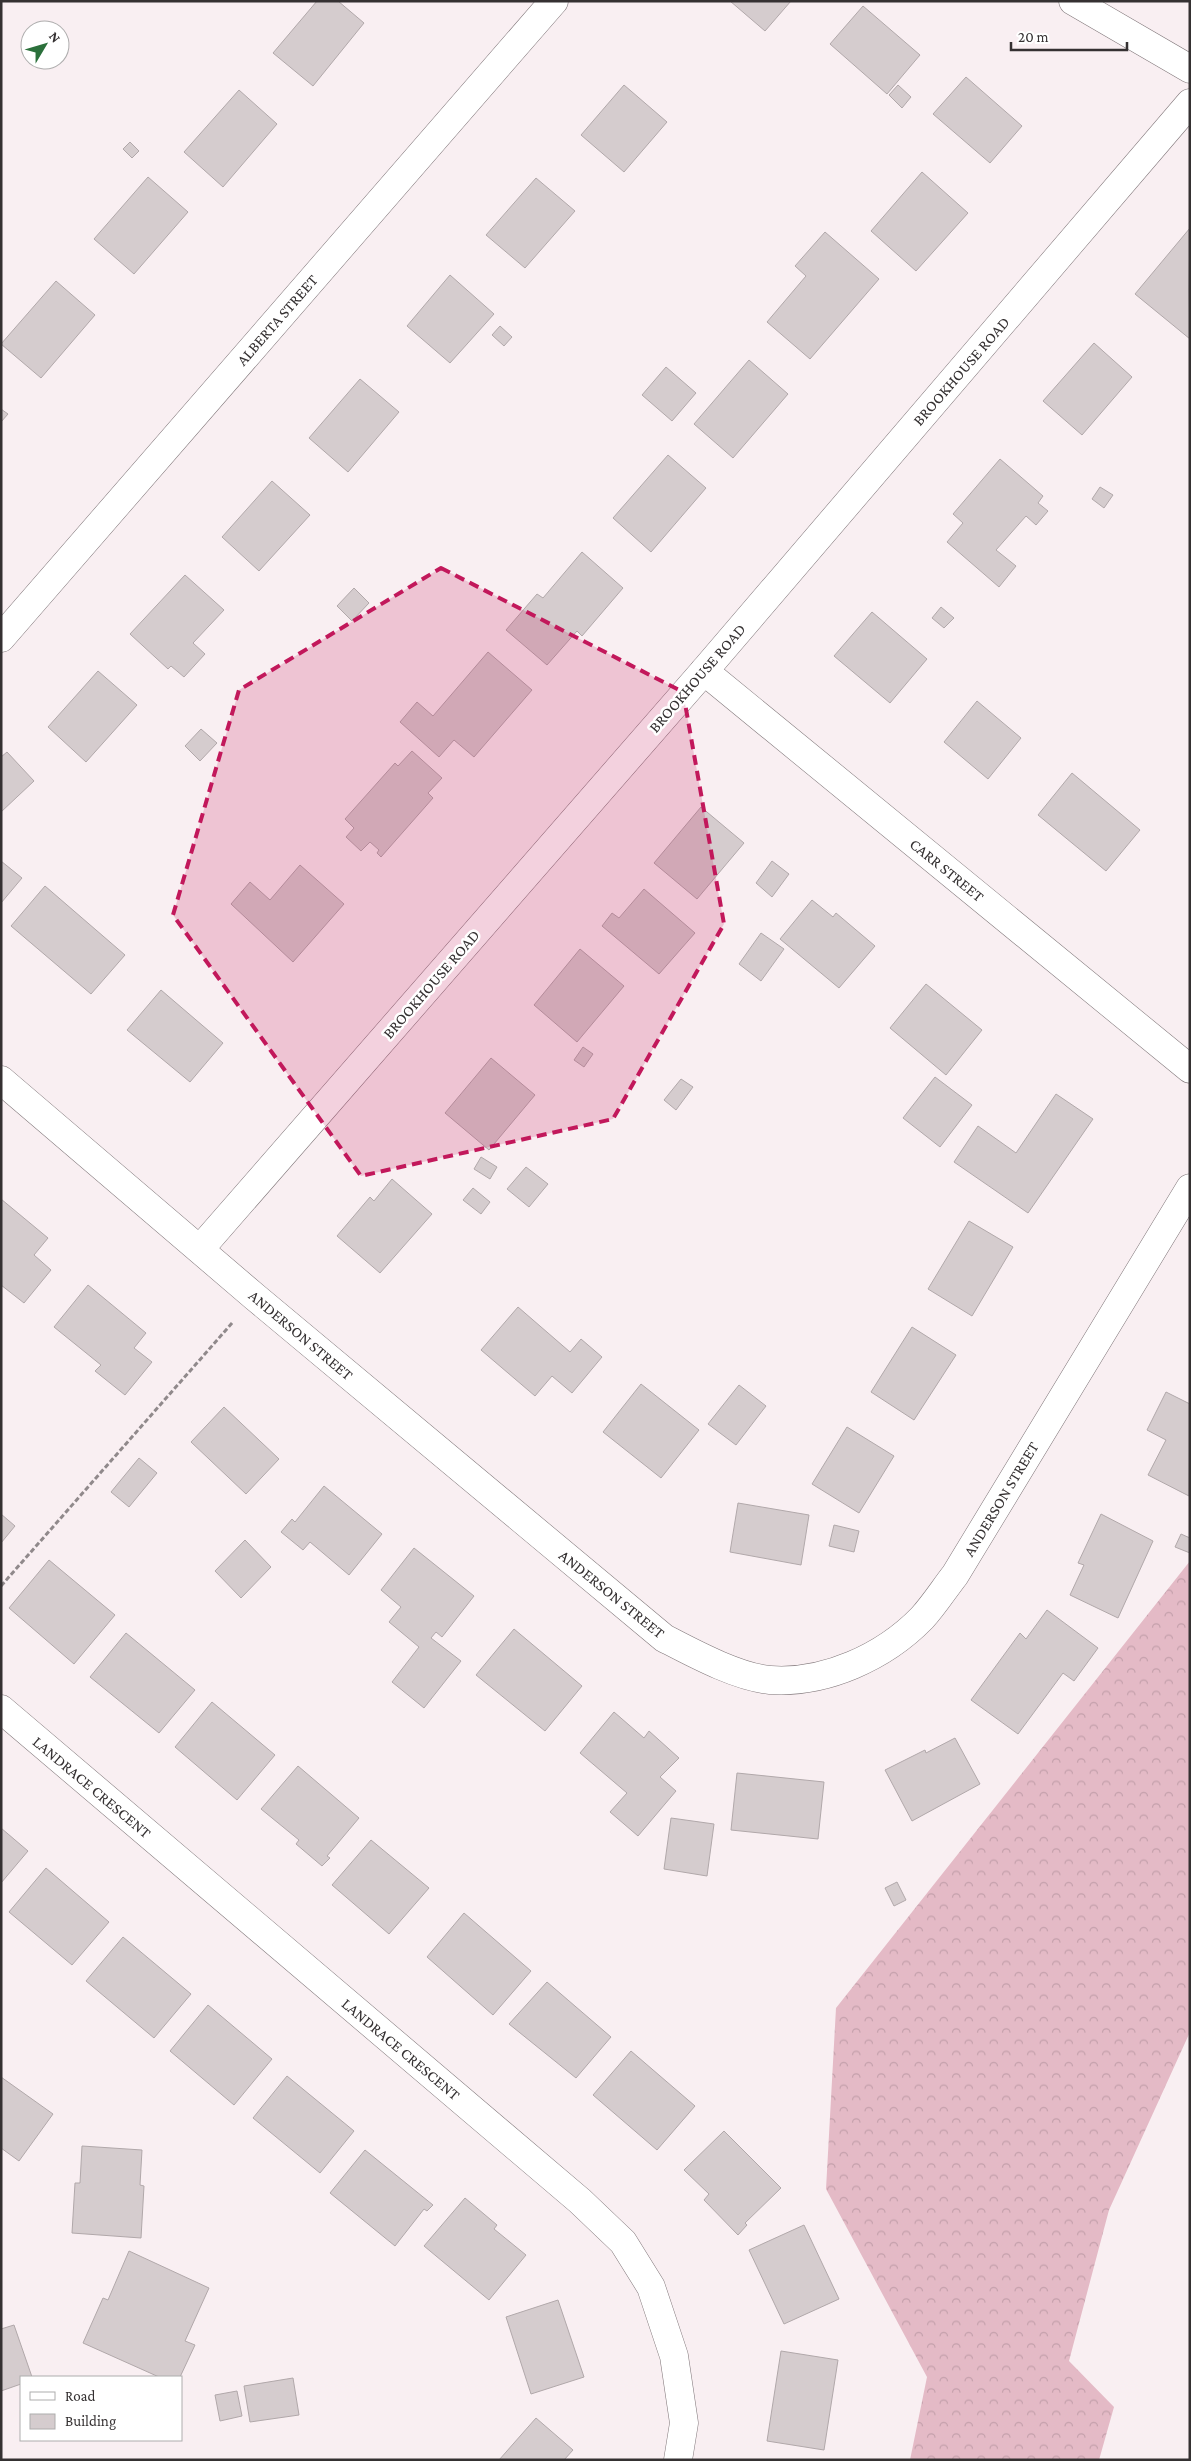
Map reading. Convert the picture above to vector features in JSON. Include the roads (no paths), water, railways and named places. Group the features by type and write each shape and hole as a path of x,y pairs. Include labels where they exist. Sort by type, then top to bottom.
{"street":[{"name":"ALBERTA STREET","path":"1,638 554,1"},
{"path":"1073,1 1190,69"},
{"name":"BROOKHOUSE ROAD","path":"200,1249 704,671 1190,104"},
{"name":"CARR STREET","path":"704,671 1190,1069"},
{"name":"ANDERSON STREET","path":"1,1080 255,1297 664,1638 721,1666 769,1680 811,1678 847,1667 883,1650 922,1618 955,1576 1190,1188"},
{"name":"LANDRACE CRESCENT","path":"1,1709 580,2201 623,2242 651,2287 674,2356 684,2424 678,2460"}]}
